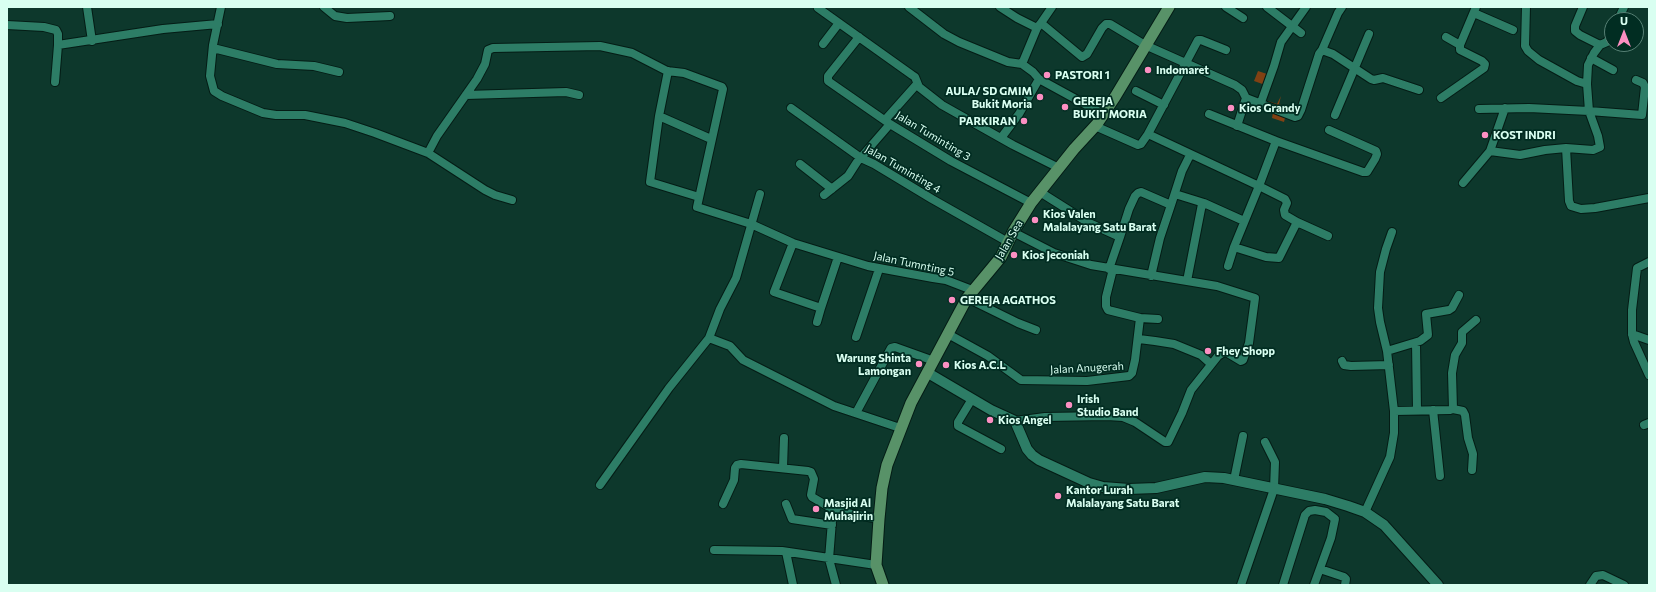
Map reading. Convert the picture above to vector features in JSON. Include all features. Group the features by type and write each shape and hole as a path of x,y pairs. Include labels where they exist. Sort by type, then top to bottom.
{"main road":[{"name":"Jalan Sea","path":"883,585 876,565 882,488 887,465 900,428 911,403 969,294 1001,257 1031,203 1095,126 1169,7"}],"street":[{"path":"87,7 92,41"},
{"path":"221,7 213,48 210,76 211,86 214,91 222,96 269,114 310,116 345,123 375,133 428,153 485,190 495,195 512,200"},
{"path":"324,7 335,16 350,18 390,16"},
{"path":"909,7 944,34 959,42 1008,62 1022,64 1033,72 1039,79 1103,114"},
{"path":"1000,7 1017,18 1039,26 1082,57 1087,54 1102,28 1106,24 1110,24 1145,45 1186,62 1241,88 1246,98 1238,126"},
{"path":"1022,64 1039,26 1052,7"},
{"path":"1226,7 1243,18"},
{"path":"1267,7 1301,33"},
{"path":"1260,104 1281,42 1306,7"},
{"path":"1246,98 1295,117 1298,116 1305,100 1319,54 1342,7"},
{"path":"1526,7 1525,46 1528,51 1538,60 1576,81 1586,84"},
{"path":"1583,7 1575,26 1575,30 1580,35 1600,45"},
{"path":"818,8 915,77 917,84 922,90 942,104 1001,138 1059,168"},
{"path":"1441,98 1484,68 1485,64 1482,61 1460,50 1460,45 1475,10 1513,30"},
{"path":"824,44 838,23"},
{"path":"58,45 185,26 218,24"},
{"path":"7,25 51,28 56,30 58,34 58,45 55,82"},
{"path":"1335,115 1369,34"},
{"name":"Jalan Tuminting 3","path":"859,37 828,76 827,80 888,122 957,164 1031,203"},
{"path":"1446,37 1460,45"},
{"path":"1095,126 1138,145 1141,144 1148,134 1199,40 1226,50"},
{"path":"1490,151 1520,155 1545,150 1566,148 1593,150 1600,147 1597,131 1589,111 1586,84 1587,72 1592,58 1600,45 1604,43"},
{"path":"428,153 437,136 479,74 488,50 492,48 597,46 632,53 668,71 684,73 722,87 723,89 699,197 650,182 659,116 668,71"},
{"path":"213,48 277,64 314,66 339,72"},
{"path":"1322,50 1333,54 1371,79 1374,80 1383,78 1419,90"},
{"path":"1592,58 1613,70"},
{"path":"1001,138 1019,114 1039,79"},
{"path":"1479,109 1506,108 1589,111 1642,115 1646,87 1643,83 1636,80"},
{"path":"824,195 848,176 917,84"},
{"path":"1136,91 1164,105"},
{"path":"466,95 566,92 579,95"},
{"name":"Jalan Tuminting 4","path":"791,108 861,158 874,164 932,199 1011,237 1091,265 1217,286 1255,298 1249,343 1243,360 1241,361 1224,352 1210,364"},
{"path":"1463,183 1490,151 1506,108"},
{"path":"1209,114 1276,141 1363,172 1367,172 1375,159 1377,154 1376,151 1329,130"},
{"path":"659,116 711,139"},
{"path":"1148,134 1285,199 1287,203 1284,210 1285,215 1328,236"},
{"path":"1228,266 1276,141"},
{"path":"1566,148 1569,201 1571,206 1581,209 1595,208 1649,198"},
{"path":"1151,276 1160,238 1174,194 1182,171 1190,155"},
{"path":"800,164 832,189"},
{"path":"1040,192 1089,223 1120,237"},
{"path":"1158,319 1140,318 1108,310 1106,306 1106,297 1111,269 1120,237 1135,196 1141,192 1171,205"},
{"path":"600,485 669,388 709,338 720,309 736,278 760,194"},
{"path":"1174,194 1204,203 1244,221"},
{"name":"Jalan Tumnting 5","path":"699,197 697,207 751,224 794,243 880,269 946,280 1018,323 1036,330"},
{"path":"1187,281 1201,205 1204,203"},
{"path":"1234,248 1266,257 1279,258 1297,222"},
{"path":"1365,512 1390,457 1394,433 1394,412 1389,365 1379,316 1380,272 1392,232"},
{"path":"794,243 774,292 821,308"},
{"path":"817,322 838,257"},
{"path":"1649,262 1637,268 1632,310 1632,334 1634,342 1649,375"},
{"path":"856,336 880,269"},
{"path":"1387,351 1416,343 1428,335 1425,317 1426,314 1449,310 1452,308 1459,295"},
{"name":"Jalan Anugerah","path":"948,334 988,356 1021,380 1104,380 1129,376 1132,373 1139,339 1140,318"},
{"path":"1453,409 1452,373 1454,355 1462,343 1462,332 1476,320"},
{"path":"1632,334 1649,340"},
{"path":"709,338 730,346 743,360 765,372 834,406 900,428"},
{"path":"928,373 972,399 1015,421 1045,417 1122,417 1135,422 1167,442 1182,413 1191,390 1210,364 1201,355 1174,344 1155,340 1139,339"},
{"path":"1416,343 1417,410"},
{"path":"856,413 891,348 895,347 934,361"},
{"path":"1342,361 1344,366 1389,365"},
{"path":"972,399 958,422 958,426 1001,449"},
{"path":"1394,412 1453,409 1463,411 1466,415 1468,438 1473,454 1472,470"},
{"path":"1433,410 1440,476"},
{"path":"1015,421 1027,449 1032,455 1039,460 1089,483 1103,487 1129,489 1156,488 1205,477 1234,480 1329,500 1365,512 1384,525 1438,585"},
{"path":"1234,480 1244,436"},
{"path":"782,468 784,438"},
{"path":"1241,585 1274,489 1275,462 1265,442"},
{"path":"723,504 731,488 737,465 741,464 805,470 811,472 814,482 811,492 812,497 836,511 879,519"},
{"path":"1323,511 1329,500"},
{"path":"786,504 792,519 832,525"},
{"path":"836,511 832,525 829,559 836,585"},
{"path":"1283,585 1305,515 1309,511 1323,511 1335,519 1335,523 1314,585"},
{"path":"714,550 786,552 876,565"},
{"path":"786,552 793,585"},
{"path":"1320,568 1344,576 1346,579 1345,585"},
{"path":"1590,585 1596,576 1603,575 1624,585"}],"shaded area":[{"path":"1258,71 1270,75 1268,86 1254,81"},
{"path":"1281,96 1279,104 1299,112 1296,121 1285,118 1284,122 1272,118 1274,107 1267,104 1268,101 1277,104"}],"place":[{"name":"Indomaret","path":"1148,70"},
{"name":"PASTORI 1","path":"1047,75"},
{"name":"AULA/ SD GMIM Bukit Moria","path":"1040,97"},
{"name":"GEREJA BUKIT MORIA","path":"1065,107"},
{"name":"Kios Grandy","path":"1231,108"},
{"name":"PARKIRAN","path":"1024,121"},
{"name":"KOST INDRI","path":"1485,135"},
{"name":"Kios Valen Malalayang Satu Barat","path":"1035,220"},
{"name":"Kios Jeconiah","path":"1014,255"},
{"name":"GEREJA AGATHOS","path":"952,300"},
{"name":"Fhey Shopp","path":"1208,351"},
{"name":"Warung Shinta Lamongan","path":"919,364"},
{"name":"Kios A.C.L","path":"946,365"},
{"name":"Irish Studio Band","path":"1069,405"},
{"name":"Kios Angel","path":"990,420"},
{"name":"Kantor Lurah Malalayang Satu Barat","path":"1058,496"},
{"name":"Masjid Al Muhajirin","path":"816,509"}]}
